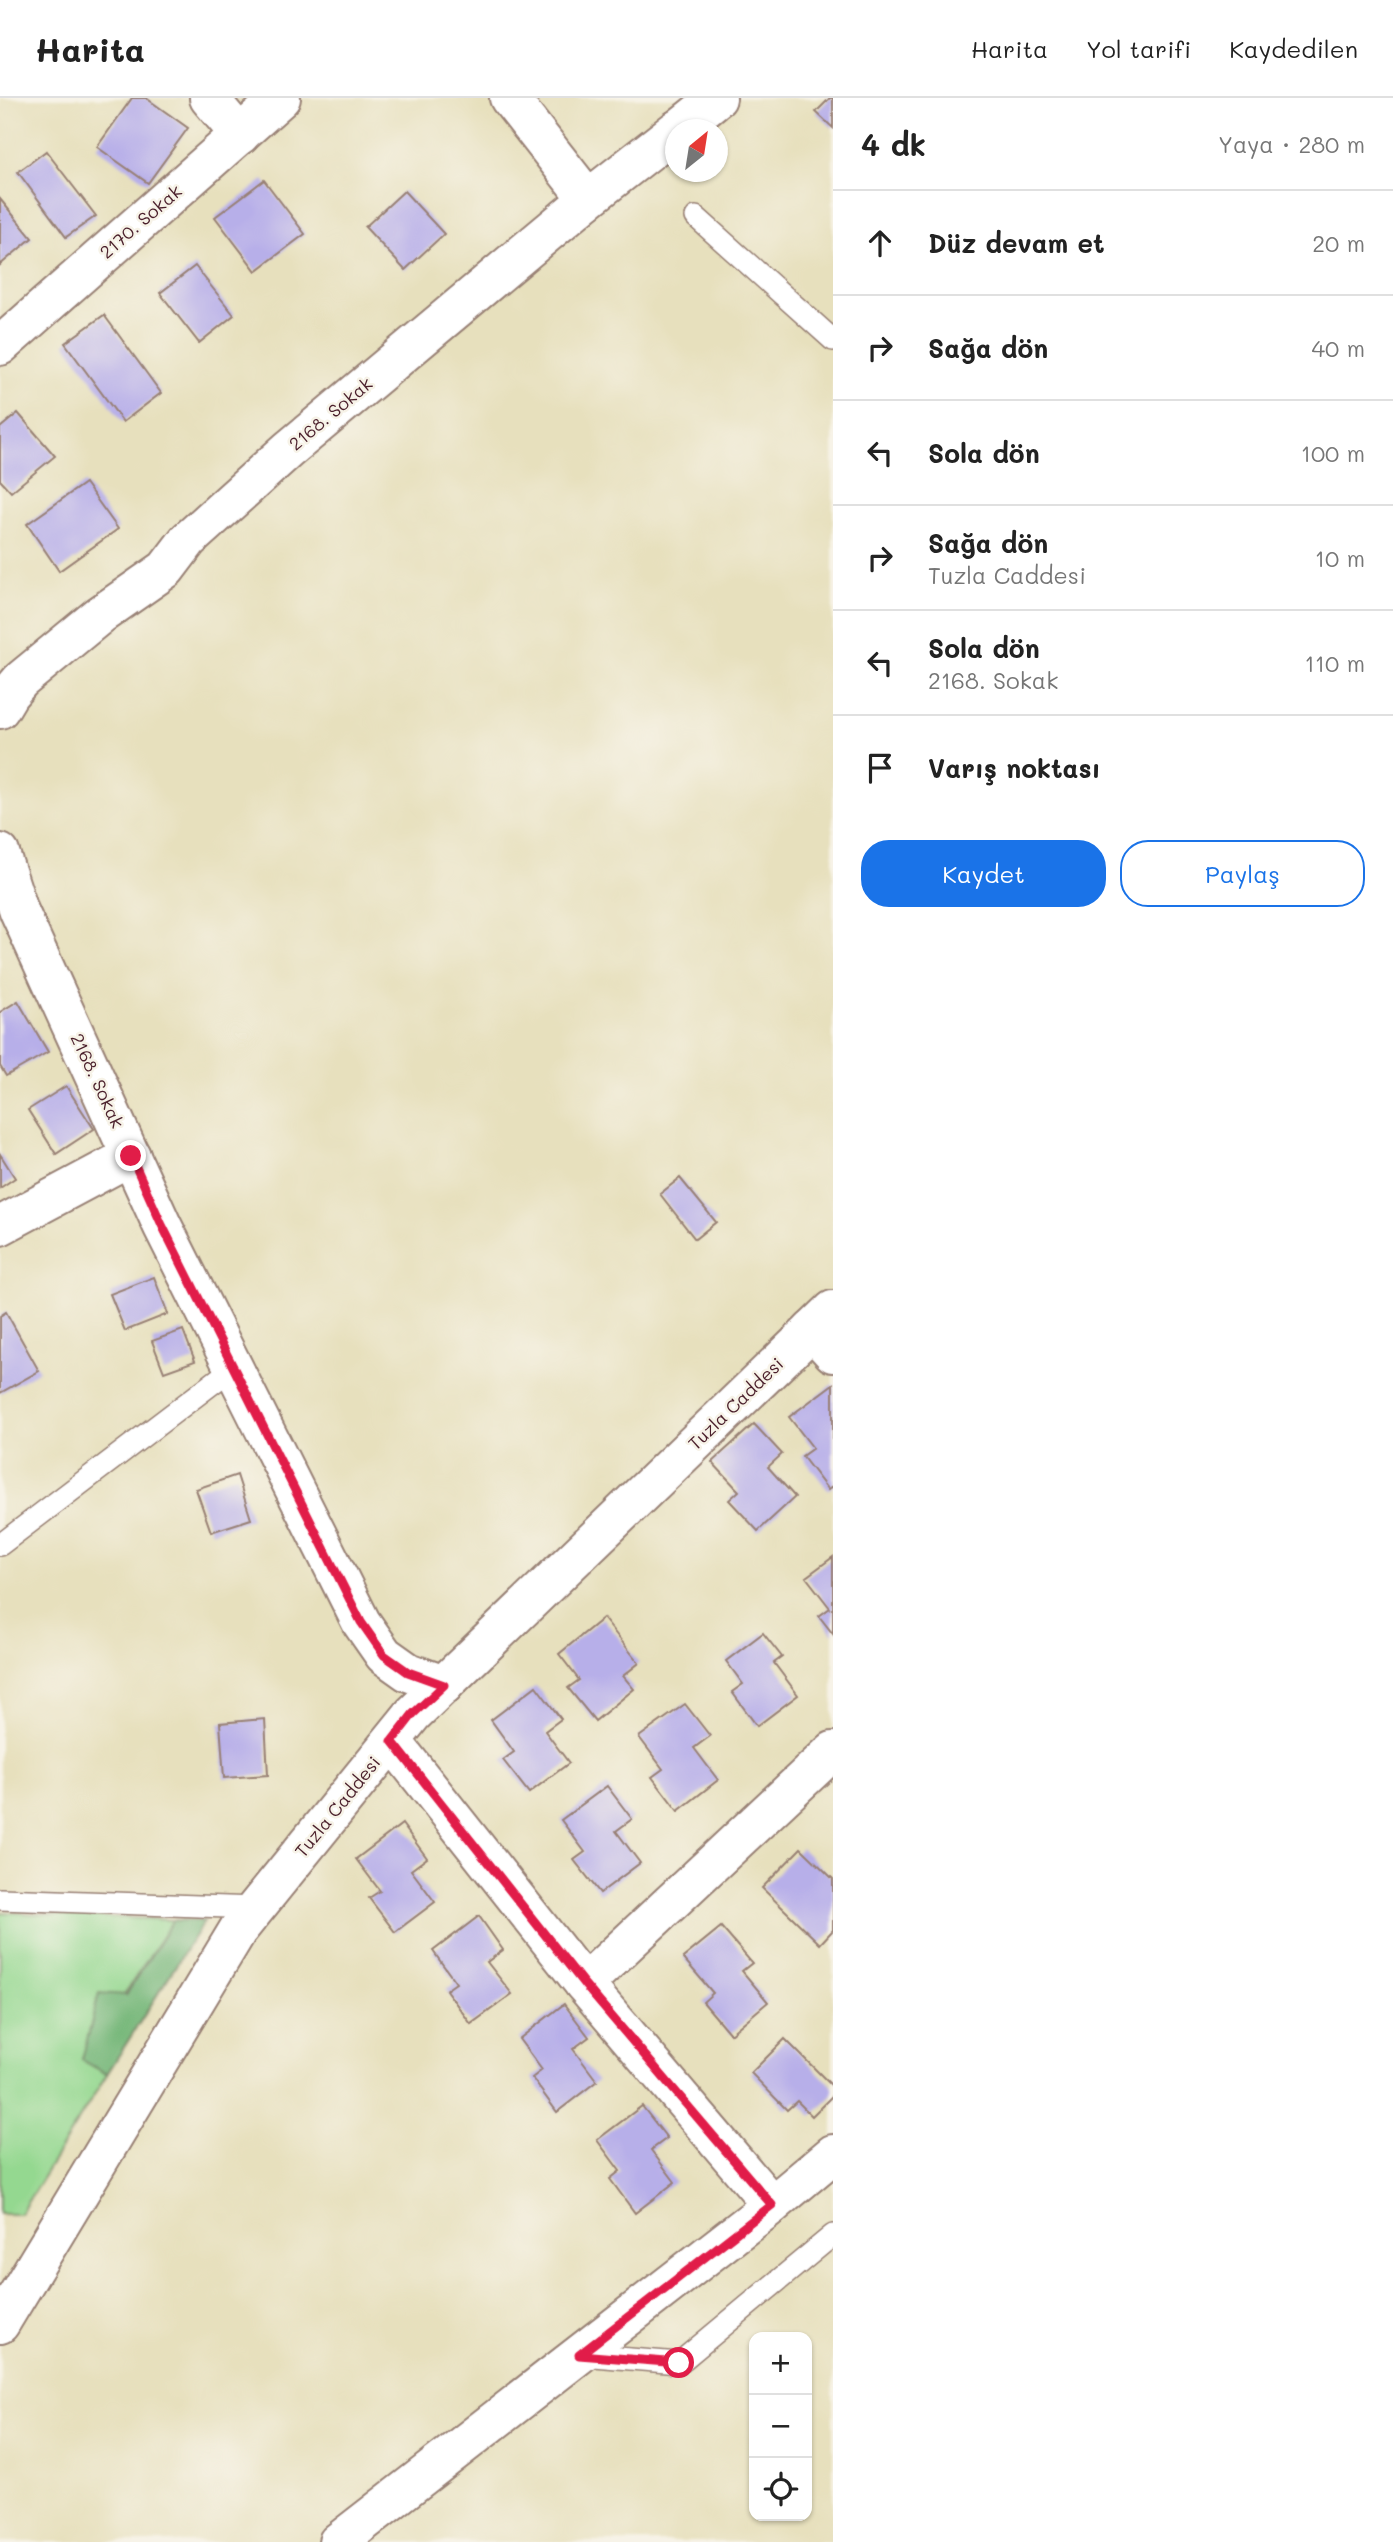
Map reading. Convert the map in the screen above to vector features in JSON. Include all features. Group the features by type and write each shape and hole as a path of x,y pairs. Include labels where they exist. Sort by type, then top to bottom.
{"street":[{"path":"209,98 240,135"},
{"name":"2170. Sokak","path":"0,346 281,98"},
{"path":"509,98 588,199"},
{"name":"2168. Sokak","path":"688,119 710,100"},
{"name":"2168. Sokak","path":"0,709 21,680 100,615 166,569 188,540 288,450 588,199 665,139"},
{"name":"2168. Sokak","path":"0,853 10,916 131,1156 162,1225 236,1365 361,1622 384,1655 408,1672 444,1685"},
{"path":"0,1226 131,1156"},
{"name":"Tuzla Caddesi","path":"0,2323 238,1930 413,1714 826,1331"},
{"path":"392,1741 584,1984 772,2205"},
{"path":"584,1984 833,1751"},
{"path":"338,2542 772,2205 833,2154"}],"lane":[{"path":"696,217 833,340"},
{"path":"0,1545 236,1365"},
{"path":"0,1899 256,1908"},
{"path":"579,2355 679,2363 833,2235"}],"green space":[{"path":"0,1912 173,1920 82,2059 107,2074 20,2214 0,2214"},
{"path":"173,1920 204,1921 107,2074 82,2060 99,1993 126,1995"}],"building":[{"path":"132,98 146,98 188,128 148,183 97,147"},
{"path":"833,98 833,128 816,112"},
{"path":"46,151 96,216 66,237 18,172"},
{"path":"264,180 305,234 256,271 215,217"},
{"path":"404,191 444,234 405,270 365,227"},
{"path":"0,199 32,238 0,265"},
{"path":"195,266 234,315 199,343 160,293"},
{"path":"104,315 161,393 123,422 65,343"},
{"path":"18,413 55,456 11,492 0,480 0,428"},
{"path":"85,483 118,529 59,571 27,524"},
{"path":"18,1001 48,1052 6,1076 0,1066 0,1012"},
{"path":"66,1086 94,1129 56,1154 28,1110"},
{"path":"0,1154 15,1178 0,1188"},
{"path":"680,1178 716,1222 695,1239 660,1194"},
{"path":"154,1277 168,1314 125,1331 110,1294"},
{"path":"6,1312 39,1371 0,1393 0,1316"},
{"path":"183,1330 195,1361 164,1372 152,1341"},
{"path":"833,1384 833,1486 828,1490 802,1456 813,1448 789,1417"},
{"path":"754,1424 782,1454 768,1467 795,1497 758,1531 729,1500 739,1491 712,1462"},
{"path":"237,1475 251,1519 211,1532 196,1489"},
{"path":"833,1557 833,1634 819,1616 830,1608 806,1577"},
{"path":"603,1618 639,1663 623,1676 634,1689 595,1721 568,1688 579,1680 559,1654"},
{"path":"763,1633 782,1657 774,1663 798,1695 757,1726 732,1692 743,1684 726,1661"},
{"path":"536,1686 561,1719 545,1731 569,1763 529,1793 503,1760 514,1752 491,1720"},
{"path":"685,1704 710,1736 694,1748 718,1780 678,1811 652,1777 663,1769 639,1737"},
{"path":"265,1719 268,1775 224,1778 220,1723"},
{"path":"607,1786 632,1819 616,1831 640,1863 600,1893 574,1860 585,1852 561,1820"},
{"path":"402,1824 427,1858 411,1870 435,1902 395,1932 369,1898 380,1891 356,1859"},
{"path":"801,1848 833,1879 833,1930 820,1944 762,1888"},
{"path":"479,1916 503,1950 487,1962 512,1994 471,2024 446,1990 456,1983 433,1951"},
{"path":"721,1927 752,1963 742,1971 768,2002 730,2034 703,2002 713,1993 683,1958"},
{"path":"564,2004 589,2037 573,2049 597,2081 557,2112 532,2078 542,2070 519,2039"},
{"path":"785,2039 833,2087 833,2095 812,2116 797,2101 787,2110 751,2073"},
{"path":"642,2106 667,2138 651,2150 675,2182 635,2213 610,2179 620,2171 597,2140"}],"route":[{"path":"131,1156 162,1225 361,1622 384,1655 408,1672 444,1685 413,1714 392,1741 584,1984 772,2205 579,2355 679,2363"}]}
